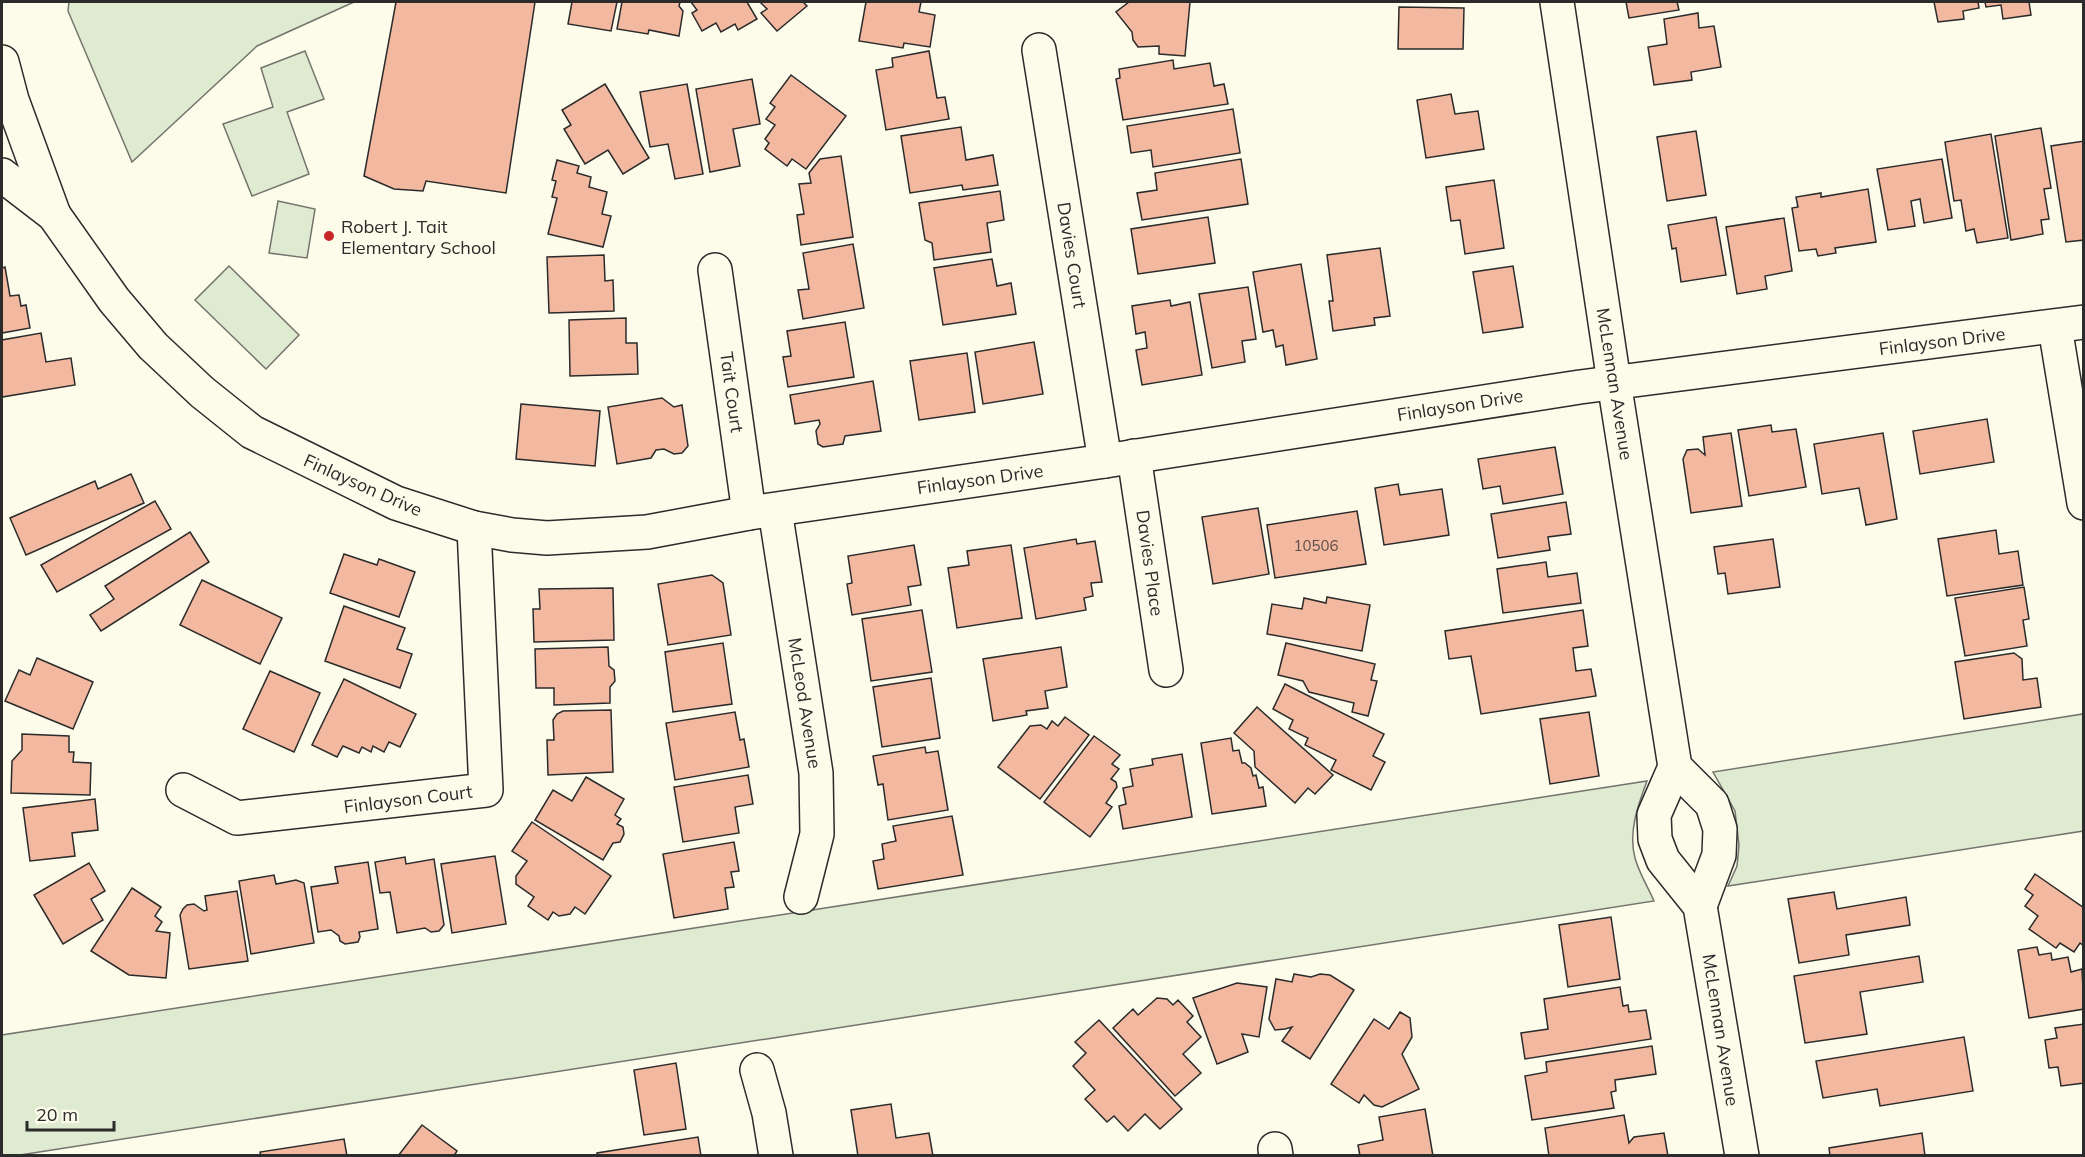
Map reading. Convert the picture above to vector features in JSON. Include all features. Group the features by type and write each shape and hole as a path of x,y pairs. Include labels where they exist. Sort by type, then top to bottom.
{"street":[{"name":"McLennan Avenue","path":"1557,2 1675,767 1654,815 1655,839 1663,860 1700,906 1742,1155"},
{"name":"Davies Court","path":"1039,50 1120,458"},
{"path":"2,62 12,100 54,215"},
{"name":"Finlayson Drive","path":"2,175 54,215 114,300 153,346 202,392 252,432 396,503 474,528 547,538 647,532 762,512 1614,382 2069,325"},
{"name":"Tait Court","path":"715,270 762,512"},
{"path":"2069,325 2084,503"},
{"name":"Davies Place","path":"1120,458 1166,670"},
{"name":"McLeod Avenue","path":"762,512 816,773 817,834 801,897"},
{"name":"Finlayson Court","path":"183,789 237,818 486,790 474,528"},
{"path":"1675,767 1712,804 1720,829 1719,855 1700,906"},
{"path":"758,1070 769,1113 776,1155"}],"green space":[{"path":"69,2 354,2 257,46 132,162 68,11"},
{"path":"305,51 324,99 287,112 309,174 252,196 223,124 273,107 261,68"},
{"path":"278,201 315,209 307,258 269,253"},
{"path":"229,266 299,335 266,369 195,300"},
{"path":"2083,714 2083,831 1728,886 1737,866 1739,845 1735,811 1713,772"},
{"path":"1647,781 1635,819 1633,848 1639,869 1654,901 2,1156 2,1035"}],"building":[{"path":"396,2 535,2 506,193 426,181 423,191 394,189 364,176"},
{"path":"572,2 617,2 611,31 568,24"},
{"path":"622,2 680,2 679,6 683,11 679,36 649,30 648,34 617,29"},
{"path":"691,2 747,2 757,19 738,30 735,24 721,32 716,23 702,31 692,13 697,10"},
{"path":"760,2 803,2 807,6 777,31 761,13 767,9"},
{"path":"866,2 921,2 919,12 935,15 930,47 904,43 903,48 859,41"},
{"path":"1129,2 1190,2 1185,56 1159,54 1159,46 1138,47 1133,40 1132,32 1116,12"},
{"path":"1626,2 1677,2 1679,10 1629,18"},
{"path":"1934,2 1978,2 1979,8 1963,11 1964,19 1938,22"},
{"path":"1985,2 2029,2 2031,15 2003,19 2001,5 1986,7"},
{"path":"1399,7 1464,8 1463,49 1398,49"},
{"path":"1698,13 1699,28 1714,26 1721,67 1691,72 1692,80 1654,85 1648,47 1667,44 1664,19"},
{"path":"929,51 937,98 945,97 949,119 886,130 876,70 893,67 892,58"},
{"path":"1173,60 1174,69 1210,63 1214,86 1224,84 1228,104 1123,120 1116,79 1120,78 1119,69"},
{"path":"791,75 846,116 806,169 792,159 787,166 765,149 769,143 765,139 775,125 766,119 775,107 770,103"},
{"path":"752,79 760,124 733,129 740,166 710,172 696,89"},
{"path":"605,84 649,158 623,174 608,150 585,164 564,129 571,125 562,110"},
{"path":"687,84 703,174 675,179 668,144 650,147 640,92"},
{"path":"1451,94 1455,114 1478,111 1484,149 1426,158 1417,100"},
{"path":"1233,109 1240,153 1153,167 1151,150 1131,153 1127,126"},
{"path":"961,127 966,160 993,155 998,185 963,190 962,185 910,193 901,136"},
{"path":"2041,128 2051,188 2044,189 2049,219 2041,220 2043,234 2011,240 1995,136"},
{"path":"1696,131 1706,195 1667,201 1657,137"},
{"path":"1991,134 2008,238 1977,243 1974,229 1966,231 1961,200 1954,201 1945,142"},
{"path":"2084,141 2084,240 2066,242 2051,146"},
{"path":"841,156 853,237 801,245 797,215 804,214 799,184 811,183 809,173 820,159"},
{"path":"1241,159 1248,204 1142,220 1137,193 1157,190 1155,173"},
{"path":"1942,159 1952,218 1924,223 1920,199 1911,201 1915,226 1888,230 1877,169"},
{"path":"557,160 579,166 577,173 591,177 589,187 607,192 602,214 611,216 603,247 548,234 557,198 552,197 556,181 552,180"},
{"path":"1494,180 1504,248 1465,254 1460,220 1451,221 1446,187"},
{"path":"1868,189 1876,242 1835,248 1836,253 1818,256 1816,249 1799,251 1792,208 1798,207 1796,197 1821,193 1821,197"},
{"path":"1000,191 1004,220 987,223 991,252 934,260 932,243 925,240 919,203"},
{"path":"1208,217 1215,263 1138,274 1131,229"},
{"path":"1716,217 1726,275 1681,282 1676,248 1672,249 1668,225"},
{"path":"1784,218 1792,271 1765,276 1767,289 1737,294 1726,227"},
{"path":"853,244 864,308 803,319 798,290 809,289 803,253"},
{"path":"1380,248 1390,316 1374,318 1375,325 1333,331 1329,301 1333,301 1327,255"},
{"path":"604,255 605,281 613,280 614,311 549,313 547,257"},
{"path":"992,259 997,286 1011,283 1016,314 943,325 934,268"},
{"path":"1301,264 1317,359 1286,365 1283,345 1276,347 1273,330 1263,332 1253,272"},
{"path":"1513,266 1523,327 1483,333 1473,272"},
{"path":"5,267 10,296 19,295 21,306 26,305 30,328 2,333 2,268"},
{"path":"1248,287 1256,339 1242,341 1245,362 1212,368 1199,294"},
{"path":"1170,300 1171,306 1190,302 1202,375 1142,385 1136,350 1147,348 1145,332 1136,334 1132,306"},
{"path":"626,318 626,343 637,343 638,374 570,376 569,320"},
{"path":"845,322 854,377 788,387 783,357 791,356 787,331"},
{"path":"41,333 46,362 71,358 75,385 2,397 2,340"},
{"path":"1034,342 1043,394 983,404 975,352"},
{"path":"967,353 975,412 919,420 910,361"},
{"path":"873,381 881,431 845,436 843,444 823,447 818,444 816,431 820,424 819,420 795,424 790,395"},
{"path":"662,398 674,407 682,405 688,446 682,453 674,454 664,449 656,450 651,458 617,464 608,407"},
{"path":"521,404 600,411 595,466 516,459"},
{"path":"1987,419 1994,462 1920,474 1913,431"},
{"path":"1771,425 1772,432 1796,429 1806,487 1749,496 1738,430"},
{"path":"1731,433 1742,506 1691,513 1683,459 1687,450 1698,449 1705,455 1703,437"},
{"path":"1883,433 1897,519 1866,525 1859,488 1822,494 1814,444"},
{"path":"1555,447 1563,494 1503,504 1500,486 1483,489 1478,459"},
{"path":"131,474 144,503 26,555 10,518 95,481 98,489"},
{"path":"1398,484 1400,495 1442,489 1449,535 1384,545 1375,488"},
{"path":"155,501 171,529 57,592 41,565"},
{"path":"1566,502 1571,534 1548,537 1550,550 1498,558 1491,514"},
{"path":"1258,508 1269,574 1213,584 1202,517"},
{"path":"1357,511 1366,564 1275,578 1267,525"},
{"path":"1996,530 1999,554 2018,551 2023,585 1947,596 1938,539"},
{"path":"190,532 209,562 101,631 90,615 114,599 105,586"},
{"path":"1076,539 1077,544 1095,541 1102,582 1091,583 1093,596 1084,598 1086,610 1036,619 1024,548"},
{"path":"1773,539 1780,587 1728,594 1725,573 1718,574 1714,547"},
{"path":"914,545 921,585 908,587 911,605 852,615 847,584 852,583 848,556"},
{"path":"1011,545 1022,618 957,628 948,568 969,565 967,551"},
{"path":"344,554 377,565 379,559 415,572 399,617 330,593"},
{"path":"1546,562 1548,577 1577,573 1581,603 1503,613 1497,569"},
{"path":"712,575 723,583 731,635 668,645 658,584"},
{"path":"202,580 282,618 260,664 180,625"},
{"path":"2024,587 2029,619 2023,620 2027,646 1965,656 1955,598"},
{"path":"613,588 614,640 534,642 533,609 540,609 539,589"},
{"path":"1327,597 1370,605 1362,651 1267,634 1272,604 1302,609 1304,598 1326,603"},
{"path":"344,606 405,628 397,649 412,654 400,688 325,661"},
{"path":"922,610 932,672 871,681 862,619"},
{"path":"1583,610 1588,646 1573,648 1576,671 1591,669 1596,696 1481,714 1471,656 1449,659 1445,631"},
{"path":"723,643 732,704 673,712 665,652"},
{"path":"1286,643 1375,664 1371,680 1377,681 1368,716 1352,712 1354,703 1309,692 1303,681 1278,675"},
{"path":"608,647 609,666 614,670 615,681 610,687 610,703 554,705 554,688 536,688 535,649"},
{"path":"1061,647 1067,687 1045,691 1048,708 1026,711 1027,715 993,721 983,659"},
{"path":"2014,653 2022,659 2023,680 2037,678 2041,707 1964,719 1955,662"},
{"path":"37,658 93,682 73,729 5,701 19,670 30,675"},
{"path":"270,671 320,693 294,752 243,729"},
{"path":"931,678 940,738 882,747 873,687"},
{"path":"344,679 416,714 400,747 389,742 384,752 373,746 371,752 362,747 359,753 343,746 337,757 312,745"},
{"path":"1285,684 1384,734 1373,756 1385,762 1371,790 1331,770 1336,760 1305,745 1308,738 1289,729 1293,720 1273,709"},
{"path":"1257,707 1333,775 1315,794 1308,788 1295,803 1255,767 1254,751 1234,733"},
{"path":"611,710 613,772 548,775 547,740 554,740 553,720 557,714 563,711"},
{"path":"735,712 740,740 744,739 749,767 675,780 666,723"},
{"path":"1589,712 1599,776 1550,784 1540,719"},
{"path":"1065,717 1089,735 1040,799 998,767 1030,726 1041,725 1047,729 1052,721 1058,726"},
{"path":"22,734 69,736 69,752 74,752 73,762 91,763 90,795 11,793 12,761 22,750"},
{"path":"1094,736 1120,755 1112,764 1119,769 1111,779 1116,782 1117,787 1106,803 1112,807 1090,837 1044,802"},
{"path":"1231,738 1233,751 1239,750 1242,763 1251,768 1253,776 1256,775 1259,788 1263,787 1266,806 1212,814 1201,743"},
{"path":"925,747 926,753 938,751 948,810 888,820 883,784 878,785 873,756"},
{"path":"1182,754 1192,817 1123,829 1119,806 1126,804 1123,788 1133,786 1130,769 1153,765 1152,759"},
{"path":"748,775 753,804 735,807 739,833 683,842 674,787"},
{"path":"586,777 624,799 615,815 621,819 617,824 623,827 624,834 620,842 613,843 603,860 535,820 553,790 572,801"},
{"path":"95,799 98,830 72,833 75,856 30,861 23,808"},
{"path":"952,816 963,875 878,889 873,861 884,859 882,844 896,841 893,826"},
{"path":"532,822 611,876 585,914 575,907 570,914 559,916 553,912 548,920 528,906 534,897 516,884 516,876 527,861 512,851"},
{"path":"734,842 739,871 731,872 734,887 725,888 728,909 674,918 663,854"},
{"path":"495,856 506,924 452,933 441,864"},
{"path":"405,857 406,864 434,859 444,925 439,931 431,932 425,928 397,933 390,892 380,893 375,862"},
{"path":"368,862 378,929 359,932 358,942 345,944 331,930 318,932 311,887 338,883 335,867"},
{"path":"89,863 105,891 91,899 103,920 63,944 34,895"},
{"path":"2035,874 2084,908 2084,946 2080,943 2074,952 2060,943 2056,948 2029,929 2038,916 2025,906 2033,895 2025,889"},
{"path":"274,875 276,884 296,880 304,883 314,943 251,954 239,881"},
{"path":"132,888 161,907 155,916 162,922 156,931 170,933 166,978 129,975 91,951"},
{"path":"237,891 248,961 189,969 180,915 183,909 187,905 194,904 204,911 207,910 205,896"},
{"path":"1834,892 1837,909 1906,897 1910,925 1846,935 1849,955 1799,963 1788,899"},
{"path":"1611,917 1620,979 1568,987 1559,925"},
{"path":"2037,947 2039,955 2051,953 2052,960 2068,957 2071,972 2082,969 2084,1009 2029,1018 2018,950"},
{"path":"1919,956 1923,982 1860,992 1867,1034 1805,1043 1794,976"},
{"path":"1294,974 1311,977 1320,974 1330,975 1354,990 1310,1059 1282,1041 1292,1027 1275,1030 1269,1019 1276,979 1292,982"},
{"path":"1237,983 1267,987 1259,1037 1242,1034 1248,1052 1217,1064 1193,998"},
{"path":"1620,987 1623,1006 1628,1005 1629,1012 1646,1010 1651,1039 1525,1059 1521,1033 1548,1029 1544,999"},
{"path":"1157,998 1167,999 1173,1005 1178,1000 1193,1016 1187,1022 1201,1037 1183,1054 1201,1073 1175,1096 1113,1028 1133,1009 1138,1015"},
{"path":"1400,1012 1410,1018 1412,1037 1402,1054 1419,1089 1382,1107 1374,1105 1364,1095 1359,1103 1331,1084 1374,1019 1389,1029"},
{"path":"1099,1020 1182,1109 1160,1129 1145,1114 1128,1131 1114,1116 1107,1122 1085,1099 1095,1090 1073,1066 1086,1053 1075,1042"},
{"path":"2084,1024 2084,1083 2061,1086 2058,1067 2049,1068 2045,1040 2057,1038 2055,1028"},
{"path":"1964,1037 1973,1091 1880,1106 1877,1089 1823,1098 1816,1061"},
{"path":"1652,1046 1656,1074 1615,1080 1616,1091 1611,1092 1614,1108 1532,1120 1525,1076 1547,1072 1546,1062"},
{"path":"676,1063 686,1129 644,1135 634,1070"},
{"path":"891,1104 896,1138 929,1133 933,1156 858,1156 851,1110"},
{"path":"1425,1109 1433,1156 1360,1156 1358,1145 1383,1140 1379,1117"},
{"path":"1624,1115 1629,1143 1634,1137 1664,1133 1668,1156 1549,1156 1545,1128"},
{"path":"422,1125 457,1151 454,1156 398,1156"},
{"path":"1922,1133 1925,1156 1830,1156 1829,1148"},
{"path":"698,1137 701,1156 597,1156 597,1153"},
{"path":"344,1139 347,1156 261,1156 260,1152"}],"place":[{"name":"Robert J. Tait Elementary School","path":"329,236"}]}
